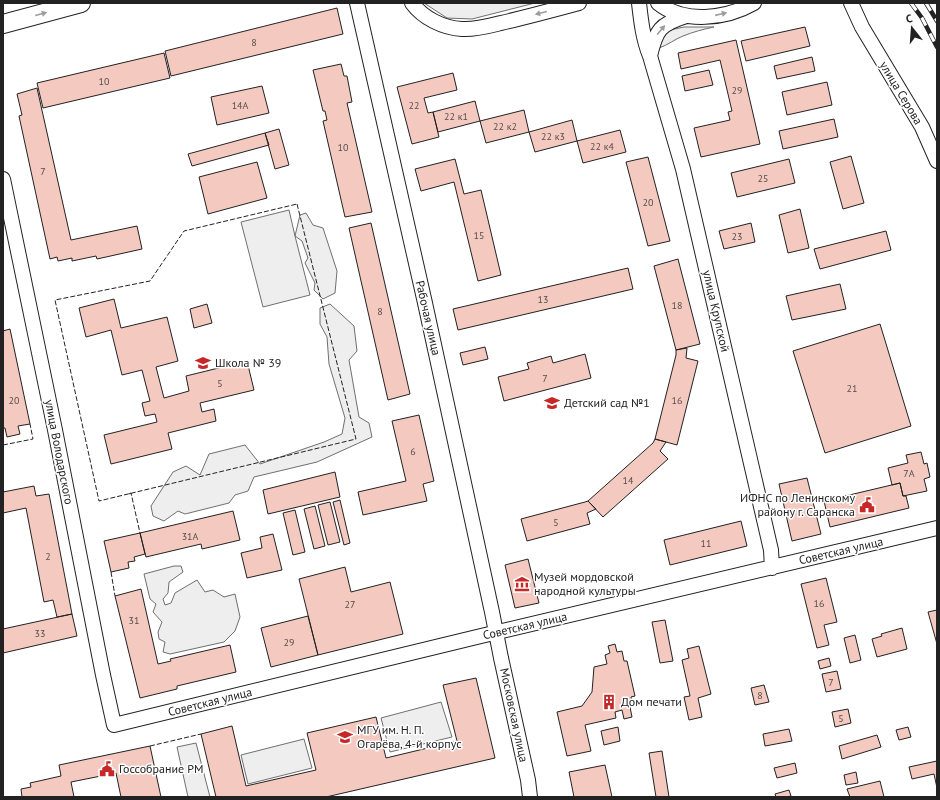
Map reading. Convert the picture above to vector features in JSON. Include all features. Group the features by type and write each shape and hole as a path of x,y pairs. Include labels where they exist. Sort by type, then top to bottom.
{"main road":[{"path":"3,24 81,3"}],"street":[{"name":"Рабочая улица","path":"357,3 444,389 496,633"},
{"path":"412,3 416,9 429,19 445,26 462,29 488,26 579,3"},
{"name":"улица Крупской","path":"639,3 641,22 646,44 683,170 771,550 772,568"},
{"path":"658,3 671,12 686,16 704,17 717,16 748,7 754,3"},
{"name":"улица Серова","path":"842,3 862,27"},
{"name":"улица Серова","path":"851,3 862,27 922,127 937,161"},
{"path":"650,56 659,30 674,20 686,16"},
{"name":"улица Володарского","path":"3,179 114,725"},
{"name":"Советская улица","path":"114,725 937,528"},
{"name":"Московская улица","path":"496,633 528,780 530,797"}],"shaded area":[{"path":"424,3 535,3 472,19 447,18"},
{"path":"684,27 714,27 680,37 659,48 660,39 670,30"},
{"path":"289,210 310,295 263,307 241,222"},
{"path":"306,213 313,225 323,228 337,271 335,293 323,299 314,290 315,283 305,263 308,258 302,241 295,236 300,215"},
{"path":"330,304 354,326 357,351 349,360 359,417 369,423 372,437 317,462 254,477 248,491 235,495 229,503 185,514 178,511 164,521 153,516 151,506 173,472 186,466 200,475 209,454 245,445 260,464 324,442 342,434 345,418 329,364 327,337 320,324 320,308"},
{"path":"174,566 181,566 183,572 169,582 168,593 163,599 165,605 171,603 175,593 197,580 205,592 213,590 224,597 235,594 240,617 235,631 224,642 170,654 163,652 165,642 159,639 158,632 162,622 153,612 156,604 150,599 144,574"},
{"path":"441,702 452,737 390,752 381,718"},
{"path":"304,739 312,768 248,784 241,755"},
{"path":"196,743 210,797 188,797 177,747"}],"building":[{"path":"337,8 343,34 171,76 165,51"},
{"path":"805,27 810,46 746,61 741,41"},
{"path":"736,40 760,144 701,157 694,128 730,120 728,112 732,111 720,60 681,69 678,53"},
{"path":"164,53 170,78 43,108 37,83"},
{"path":"812,57 815,71 777,79 774,66"},
{"path":"341,64 344,76 347,76 352,102 347,103 372,212 345,217 323,121 327,120 325,111 323,111 313,70"},
{"path":"709,70 713,85 685,91 682,76"},
{"path":"453,73 457,90 424,98 428,113 433,112 439,137 412,144 397,87"},
{"path":"827,82 832,105 787,115 782,92"},
{"path":"262,86 269,113 217,125 211,97"},
{"path":"37,88 71,240 137,226 142,249 97,259 96,256 72,261 72,258 58,261 57,257 50,259 19,116 22,115 17,94"},
{"path":"475,101 480,121 438,132 433,112"},
{"path":"524,110 529,132 486,143 480,121"},
{"path":"834,119 838,137 783,149 779,131"},
{"path":"572,120 577,141 535,152 529,132"},
{"path":"279,129 289,165 275,169 265,133"},
{"path":"620,130 626,152 583,163 577,141"},
{"path":"265,133 269,145 192,166 188,154"},
{"path":"851,156 864,203 843,209 830,162"},
{"path":"648,157 670,241 648,246 626,162"},
{"path":"455,159 464,194 481,190 501,275 478,281 454,182 421,191 415,169"},
{"path":"789,159 795,183 737,197 731,173"},
{"path":"257,162 267,198 208,214 199,177"},
{"path":"800,209 809,248 788,253 779,215"},
{"path":"371,223 410,394 388,400 349,228"},
{"path":"751,223 755,242 724,249 719,231"},
{"path":"886,231 891,250 820,269 814,249"},
{"path":"678,259 700,344 676,350 654,266"},
{"path":"628,268 633,289 458,330 453,309"},
{"path":"840,284 846,309 792,320 786,296"},
{"path":"114,299 121,328 167,317 178,361 156,367 164,398 189,391 186,376 247,361 254,390 200,403 202,412 214,409 216,421 168,433 172,449 111,464 104,435 157,422 155,414 145,416 142,403 150,401 142,370 122,375 111,330 86,337 79,308"},
{"path":"207,304 212,323 194,328 190,309"},
{"path":"880,324 911,426 825,453 793,351"},
{"path":"10,329 30,424 18,426 20,434 7,437 5,428 3,428 3,331"},
{"path":"485,347 488,359 463,365 460,353"},
{"path":"687,348 686,358 698,361 677,445 655,439 676,350"},
{"path":"585,354 591,378 504,401 498,377 529,369 527,363 551,356 553,363"},
{"path":"419,415 434,481 423,484 427,501 363,515 358,492 406,481 392,421"},
{"path":"655,439 666,442 660,451 668,459 603,517 588,501 653,443"},
{"path":"921,452 924,464 927,463 930,477 924,479 927,491 903,496 900,483 892,485 888,468 908,463 906,455"},
{"path":"335,472 340,497 268,514 263,490"},
{"path":"807,478 821,534 792,541 779,484"},
{"name":"ИФНС по Ленинскому району г. Саранска","path":"900,483 903,496 906,496 909,508 830,527 824,501"},
{"path":"34,486 36,496 49,494 72,614 57,617 53,600 44,602 26,508 3,513 3,492"},
{"path":"340,500 350,543 344,545 333,502"},
{"path":"588,501 596,509 587,513 590,524 527,541 521,519"},
{"path":"330,502 340,542 328,545 318,505"},
{"path":"315,506 325,546 314,549 304,509"},
{"path":"295,510 305,552 293,555 283,513"},
{"path":"233,511 240,540 202,549 201,544 146,557 140,533"},
{"path":"741,521 747,546 670,565 664,540"},
{"path":"140,533 145,554 134,557 135,561 128,562 129,568 111,572 104,541"},
{"path":"273,534 282,570 247,578 241,553 262,548 260,537"},
{"name":"Музей мордовской народной культуры","path":"528,559 539,603 515,608 505,565"},
{"path":"345,567 351,592 390,582 403,634 318,655 299,579"},
{"path":"826,578 837,622 824,625 829,645 817,648 801,584"},
{"path":"141,589 158,664 171,661 170,659 230,645 236,672 177,686 177,689 140,698 115,596"},
{"path":"937,610 937,644 928,612"},
{"path":"72,614 77,636 3,653 3,629"},
{"path":"308,616 318,655 271,667 261,628"},
{"path":"665,620 673,661 660,663 652,622"},
{"path":"902,628 907,649 877,657 872,639 882,636 881,634"},
{"path":"855,635 861,660 850,663 844,638"},
{"name":"Дом печати","path":"615,644 617,652 622,651 624,661 627,661 635,696 631,697 633,706 630,707 632,717 624,719 622,710 615,712 616,718 585,725 591,751 567,756 557,712 582,706 592,692 594,667 607,664 605,655 610,653 608,646"},
{"path":"699,646 711,694 698,698 702,717 689,720 684,697 690,696 682,660 689,658 687,649"},
{"path":"829,658 831,666 820,669 818,661"},
{"path":"837,671 841,689 826,692 822,674"},
{"name":"МГУ им. Н. П. Огарёва, 4-й корпус","path":"476,678 495,758 326,797 216,797 201,734 232,726 246,786 316,770 307,733 376,717 386,758 457,741 443,685"},
{"path":"764,685 769,702 755,705 751,688"},
{"path":"848,709 851,723 835,727 832,712"},
{"path":"618,727 620,741 604,745 601,731"},
{"path":"908,727 911,737 899,740 896,730"},
{"path":"789,729 792,741 765,746 763,734"},
{"path":"877,735 881,747 842,759 839,746"},
{"name":"Госсобрание РМ","path":"150,746 161,797 121,797 116,773 71,782 74,797 22,797 21,789 31,787 30,783 61,776 59,765"},
{"path":"662,751 669,797 656,797 649,753"},
{"path":"937,761 937,788 934,774 912,779 909,767"},
{"path":"795,763 797,773 777,778 774,768"},
{"path":"605,765 612,797 574,797 569,772"},
{"path":"856,772 858,783 846,785 844,775"},
{"path":"880,781 884,797 850,797 847,789"},
{"path":"789,790 791,796 776,797 775,794"}],"railway":[{"path":"911,3 922,18 937,47"},
{"path":"926,3 937,21"}],"fence":[{"path":"297,204 356,439 99,501 55,300 150,281 184,231 297,204"},
{"path":"3,445 33,439 30,424"},
{"path":"129,494 131,493 140,533"},
{"path":"111,572 115,596"},
{"path":"150,746 201,734"}],"place":[{"name":"Школа № 39","path":"203,363"},
{"name":"Детский сад №1","path":"552,403"},
{"name":"ИФНС по Ленинскому району г. Саранска","path":"867,505"},
{"name":"Музей мордовской народной культуры","path":"522,584"},
{"name":"Дом печати","path":"609,702"},
{"name":"МГУ им. Н. П. Огарёва, 4-й корпус","path":"345,737"},
{"name":"Госсобрание РМ","path":"107,769"}]}
